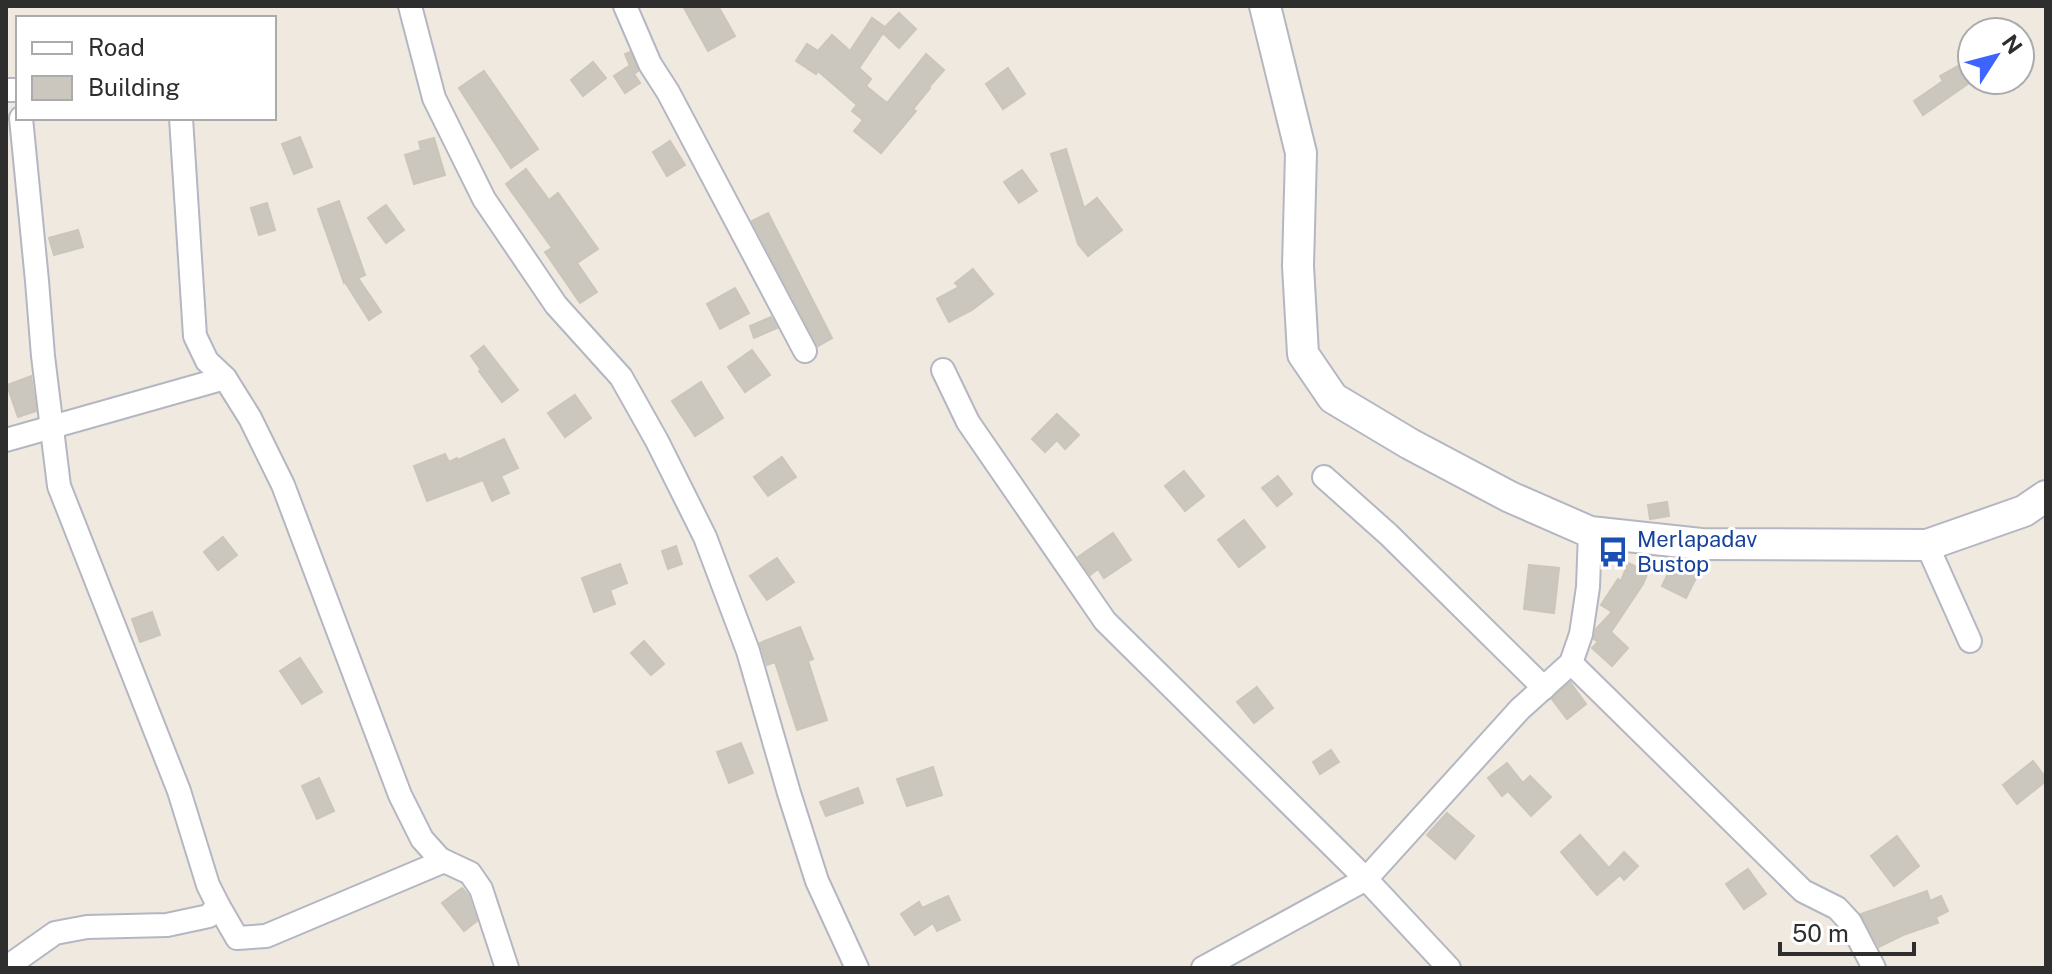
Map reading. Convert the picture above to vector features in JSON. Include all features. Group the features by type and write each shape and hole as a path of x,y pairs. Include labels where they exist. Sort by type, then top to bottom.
{"main road":[{"path":"1265,6 1301,153 1298,266 1303,354 1333,398 1410,444 1510,497 1590,532 1701,544 1927,545 2024,511 2046,496"}],"street":[{"path":"410,6 434,98 484,199 556,305 621,377 705,537 748,651 817,881 857,968"},
{"path":"625,6 650,64 668,92 805,351"},
{"path":"21,120 43,356 59,486 179,791 208,885 218,905 237,938 266,936 444,861"},
{"path":"181,120 195,336 207,361 225,378 250,418 283,485 400,795 422,839 444,861 470,873 481,889 507,968"},
{"path":"943,370 968,422 1105,621 1366,879 1449,968"},
{"path":"6,440 225,378"},
{"path":"1324,477 1389,535 1544,688"},
{"path":"1203,968 1231,962 1366,879 1520,709 1571,663 1581,634 1588,587 1590,532"},
{"path":"1927,545 1970,641"},
{"path":"1571,663 1803,891 1837,908 1850,922 1874,968"},
{"path":"14,962 55,933 87,927 167,925 209,916 218,905"}],"building":[{"path":"683,6 718,6 735,36 708,51"},
{"path":"899,13 916,29 899,48 883,33 859,68 871,79 866,86 887,103 926,54 944,70 913,109 916,111 881,153 854,131 863,120 852,111 857,105 818,71 816,74 796,61 807,44 818,51 832,35 850,51 872,18 885,27"},
{"path":"630,52 638,71 634,74 640,83 625,93 614,76 629,66 632,71 625,54"},
{"path":"593,62 606,78 583,96 571,80"},
{"path":"1956,67 1956,92 1923,115 1914,101 1943,81 1940,76"},
{"path":"1008,68 1025,94 1003,109 986,84"},
{"path":"484,71 538,149 511,168 459,88"},
{"path":"300,137 312,167 294,174 282,144"},
{"path":"434,138 445,175 414,184 405,155 421,150 419,142"},
{"path":"670,141 685,165 667,176 653,152"},
{"path":"1066,149 1084,208 1097,198 1122,230 1088,256 1078,244 1051,154"},
{"path":"526,169 549,200 558,193 598,249 577,263 597,292 580,303 545,252 552,248 506,184"},
{"path":"1022,170 1037,191 1019,203 1004,182"},
{"path":"339,201 365,275 358,278 381,312 369,320 344,283 318,209"},
{"path":"267,203 275,230 259,235 251,208"},
{"path":"386,205 404,230 386,243 368,218"},
{"path":"768,213 832,338 818,346 752,221"},
{"path":"78,230 83,247 54,255 49,238"},
{"path":"973,269 993,294 949,322 937,299 959,287 955,283"},
{"path":"735,288 749,313 720,329 707,304"},
{"path":"771,317 777,328 754,338 750,326"},
{"path":"484,346 518,390 502,402 471,356"},
{"path":"752,350 770,375 745,392 728,367"},
{"path":"31,376 36,411 18,417 7,385"},
{"path":"701,382 723,418 695,436 672,401"},
{"path":"575,395 591,418 565,437 548,413"},
{"path":"1057,414 1079,435 1065,449 1057,440 1045,452 1032,439"},
{"path":"504,439 518,468 501,476 509,493 492,501 483,480 427,501 414,466 445,454 449,462 458,460"},
{"path":"782,457 796,477 768,496 754,477"},
{"path":"1184,471 1204,496 1185,511 1165,486"},
{"path":"1278,476 1292,494 1277,506 1262,488"},
{"path":"1667,502 1669,516 1650,519 1648,505"},
{"path":"1244,520 1265,547 1239,567 1218,540"},
{"path":"1113,533 1131,560 1104,578 1098,569 1090,575 1078,557"},
{"path":"223,537 237,555 218,570 204,552"},
{"path":"676,546 682,564 668,569 662,551"},
{"path":"777,558 794,582 767,600 750,576"},
{"path":"1675,559 1703,564 1686,598 1662,586"},
{"path":"1628,563 1648,572 1611,632 1628,648 1612,666 1592,648 1598,642 1594,639 1596,629 1612,612 1601,605 1618,579 1621,581"},
{"path":"620,564 627,583 610,590 615,604 594,612 582,578"},
{"path":"1529,565 1559,568 1554,613 1524,609"},
{"path":"152,612 160,635 140,642 132,619"},
{"path":"800,627 813,659 808,661 827,720 797,730 775,662 767,665 760,643"},
{"path":"644,641 664,664 651,675 631,653"},
{"path":"300,658 322,692 302,704 280,671"},
{"path":"1570,682 1586,704 1567,719 1552,699"},
{"path":"1257,687 1273,708 1254,723 1237,702"},
{"path":"741,743 753,773 729,783 717,752"},
{"path":"1331,750 1339,762 1320,774 1313,762"},
{"path":"2033,761 2046,781 2017,804 2003,785"},
{"path":"1507,763 1523,783 1530,776 1551,797 1531,816 1508,791 1502,796 1488,778"},
{"path":"933,767 942,795 907,806 897,779"},
{"path":"319,778 334,811 317,819 302,786"},
{"path":"858,788 863,803 826,816 820,802"},
{"path":"1447,813 1474,836 1455,859 1427,835"},
{"path":"1580,835 1609,868 1624,852 1638,866 1624,880 1620,875 1597,895 1561,852"},
{"path":"1897,836 1919,866 1894,886 1871,856"},
{"path":"1748,869 1766,894 1744,909 1726,884"},
{"path":"462,888 468,895 477,921 464,931 442,903"},
{"path":"1927,891 1930,901 1941,896 1948,911 1936,917 1938,923 1879,947 1861,914"},
{"path":"948,896 960,920 937,931 933,923 915,935 901,914 919,902 922,908"}],"place":[{"name":"Merlapadav Bustop","path":"1613,552"}]}
